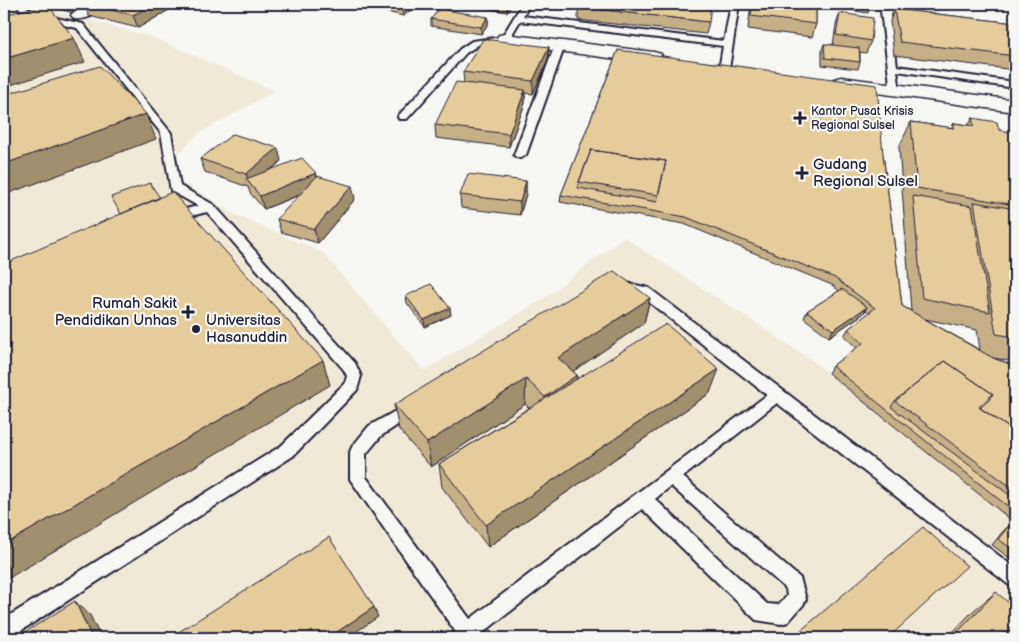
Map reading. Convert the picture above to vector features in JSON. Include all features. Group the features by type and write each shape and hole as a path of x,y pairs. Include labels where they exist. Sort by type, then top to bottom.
{"street":[{"path":"80,15 100,4"},
{"path":"505,39 675,61"},
{"path":"819,80 866,90 895,90 1015,106"}],"lane":[{"path":"4,630 287,451 347,393 352,386 354,376 350,367 210,208 175,188 166,133 80,26 45,18 24,8 21,4"},
{"path":"403,117 463,51 476,44 505,39 526,4"},
{"path":"730,86 721,85 726,68 735,4"},
{"path":"895,90 884,8 922,16"},
{"path":"518,18 730,44"},
{"path":"520,155 560,46"},
{"path":"893,68 1015,85"},
{"path":"156,223 183,212 210,208"},
{"path":"606,292 614,287 629,287 644,291 1015,579"},
{"path":"426,400 375,431 358,452 358,479 467,637 777,395"},
{"path":"642,499 763,613 781,615 797,599 794,584 671,476"}],"shaded area":[{"name":"Universitas Hasanuddin","path":"4,4 51,4 43,8 152,37 275,91 198,134 178,154 177,181 201,193 232,213 323,253 424,371 543,299 624,237 812,360 1015,523 1015,638 4,638"}],"building":[{"path":"47,4 74,38 4,59 4,15"},
{"path":"84,4 154,4 133,15"},
{"path":"410,4 402,9 386,5"},
{"path":"580,4 711,4 709,22 578,7"},
{"path":"752,4 816,4 816,24 751,16"},
{"path":"439,9 488,17 481,27 431,19"},
{"path":"894,9 1015,23 1015,56 900,42"},
{"path":"840,13 873,18 871,41 836,35"},
{"path":"483,39 549,47 533,81 463,72"},
{"path":"824,44 859,48 860,62 825,58"},
{"path":"618,50 877,85 883,154 902,306 993,358 1015,366 1015,432 980,408 993,394 945,361 895,401 891,407 1015,499 1015,512 832,366 863,343 848,329 875,308 835,278 686,217 561,195","holes":["591,150 666,161 657,202 578,188"]},
{"path":"100,66 146,114 4,164 4,95"},
{"path":"456,82 525,90 509,134 435,125"},
{"path":"972,118 997,122 999,130 1015,133 1015,205 917,188 911,122 954,128 954,123 974,126"},
{"path":"233,134 278,148 246,174 200,159"},
{"path":"591,150 666,161 658,195 579,182"},
{"path":"302,158 316,173 260,196 246,179"},
{"path":"468,174 526,181 520,202 460,195"},
{"path":"317,176 352,186 314,229 277,219"},
{"path":"150,183 160,198 121,214 111,197"},
{"path":"172,192 323,360 4,545 4,264"},
{"path":"913,196 972,206 990,312 922,298"},
{"path":"974,202 1015,209 1015,337 996,334"},
{"path":"614,271 650,298 558,358 577,375 545,397 526,379 427,443 394,405"},
{"path":"431,284 450,308 424,320 406,296"},
{"path":"842,289 867,307 833,330 807,311"},
{"path":"666,324 719,369 486,525 439,464"},
{"path":"945,361 993,394 979,407 1015,432 1015,490 895,401"},
{"path":"1011,524 1015,527 1015,551 998,539"},
{"path":"923,527 967,566 888,638 792,638"},
{"path":"329,537 374,607 328,638 180,638 177,633"},
{"path":"996,592 1015,608 1015,638 952,638"},
{"path":"75,601 92,638 16,638"}],"place":[{"name":"Kantor Pusat Krisis Regional Sulsel","path":"800,118"},
{"name":"Gudang Regional Sulsel","path":"802,173"},
{"name":"Rumah Sakit Pendidikan Unhas","path":"188,312"},
{"name":"Universitas Hasanuddin","path":"196,329"}]}
